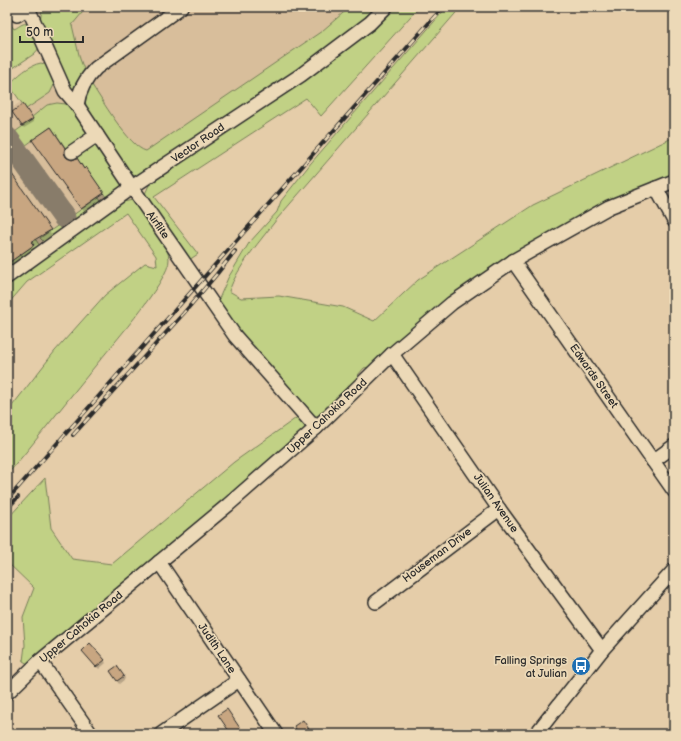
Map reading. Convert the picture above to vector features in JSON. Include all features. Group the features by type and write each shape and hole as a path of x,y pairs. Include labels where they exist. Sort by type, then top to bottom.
{"street":[{"path":"12,7 17,15 28,8"},
{"path":"77,105 84,84 96,68 181,7"},
{"name":"Vector Road","path":"7,277 104,200 132,187 301,75 370,23 386,7"},
{"name":"Airflite","path":"28,8 65,91 77,105 235,336 316,428"},
{"path":"72,152 97,135"},
{"name":"Upper Cahokia Road","path":"7,693 40,661 228,505 316,428 392,354 452,303 513,261 609,207 674,181"},
{"path":"656,188 674,222"},
{"name":"Edwards Street","path":"513,261 674,491"},
{"name":"Julian Avenue","path":"392,354 499,509 602,650"},
{"path":"653,461 674,446"},
{"name":"Houseman Drive","path":"376,602 499,509"},
{"name":"Judith Lane","path":"159,562 276,734"},
{"path":"536,734 602,650 674,570"},
{"path":"40,661 91,734"},
{"path":"162,734 239,680"}],"shaded area":[{"path":"49,7 357,7 143,159 84,84"},
{"path":"50,81 121,185 102,202 7,267 7,107 9,110"}],"green space":[{"path":"47,7 87,7 72,25 80,59 85,72 75,91 68,84 40,21 42,10"},
{"path":"350,7 380,7 334,45 141,177 132,175 129,172 89,115 85,98 90,82 124,132 139,148 146,151 322,31"},
{"path":"394,7 419,7 321,116 306,98 154,197 198,254 189,260 147,200 145,194 149,185 232,127 383,17"},
{"path":"447,7 461,7 277,219 238,272 229,291 241,298 279,296 343,307 374,321 418,280 533,205 674,137 674,175 582,216 374,366 364,368 358,375 357,381 324,415 315,416 308,412 238,332 218,301 228,278 249,243 277,212 281,201 311,163"},
{"path":"7,19 14,29 23,24 30,25 41,46 34,54 7,72"},
{"path":"41,63 47,65 55,83 50,93 26,109 9,85 28,68"},
{"path":"57,103 70,106 91,134 67,150 51,127 22,148 12,134 33,119 32,117 47,105"},
{"path":"95,139 129,183 110,199 106,197 86,167 84,169 75,155"},
{"path":"99,197 102,202 45,243 40,238"},
{"path":"133,200 155,227 164,243 169,259 167,269 148,300 135,317 7,475 7,415 12,406 55,351 105,295 145,263 157,266 156,256 126,213 27,282 7,305 7,285 15,277 123,202"},
{"path":"7,202 34,240 36,240 40,246 7,272 7,264 34,245 7,208"},
{"path":"299,416 305,429 303,434 31,666 23,661 25,645 23,617 34,588 7,562 7,519 45,478 51,528 72,559 112,564 234,462"}],"building":[{"path":"23,104 33,119 22,126 12,112"},
{"path":"51,127 65,148 64,152 66,157 72,160 77,158 84,169 86,167 104,193 81,209 32,140"},
{"path":"7,167 51,230 31,242 34,245 7,264"},
{"path":"90,643 105,660 96,667 82,651"},
{"path":"117,666 124,676 117,681 110,671"},
{"path":"227,709 244,734 231,734 218,715"},
{"path":"303,720 312,734 299,734 294,726"}],"taxiway":[{"path":"7,138 64,217"}],"railway":[{"path":"7,500 443,7"},
{"path":"73,435 183,314 235,251"},
{"path":"7,509 18,497"}],"place":[{"name":"Falling Springs at Julian","path":"581,666"}]}
